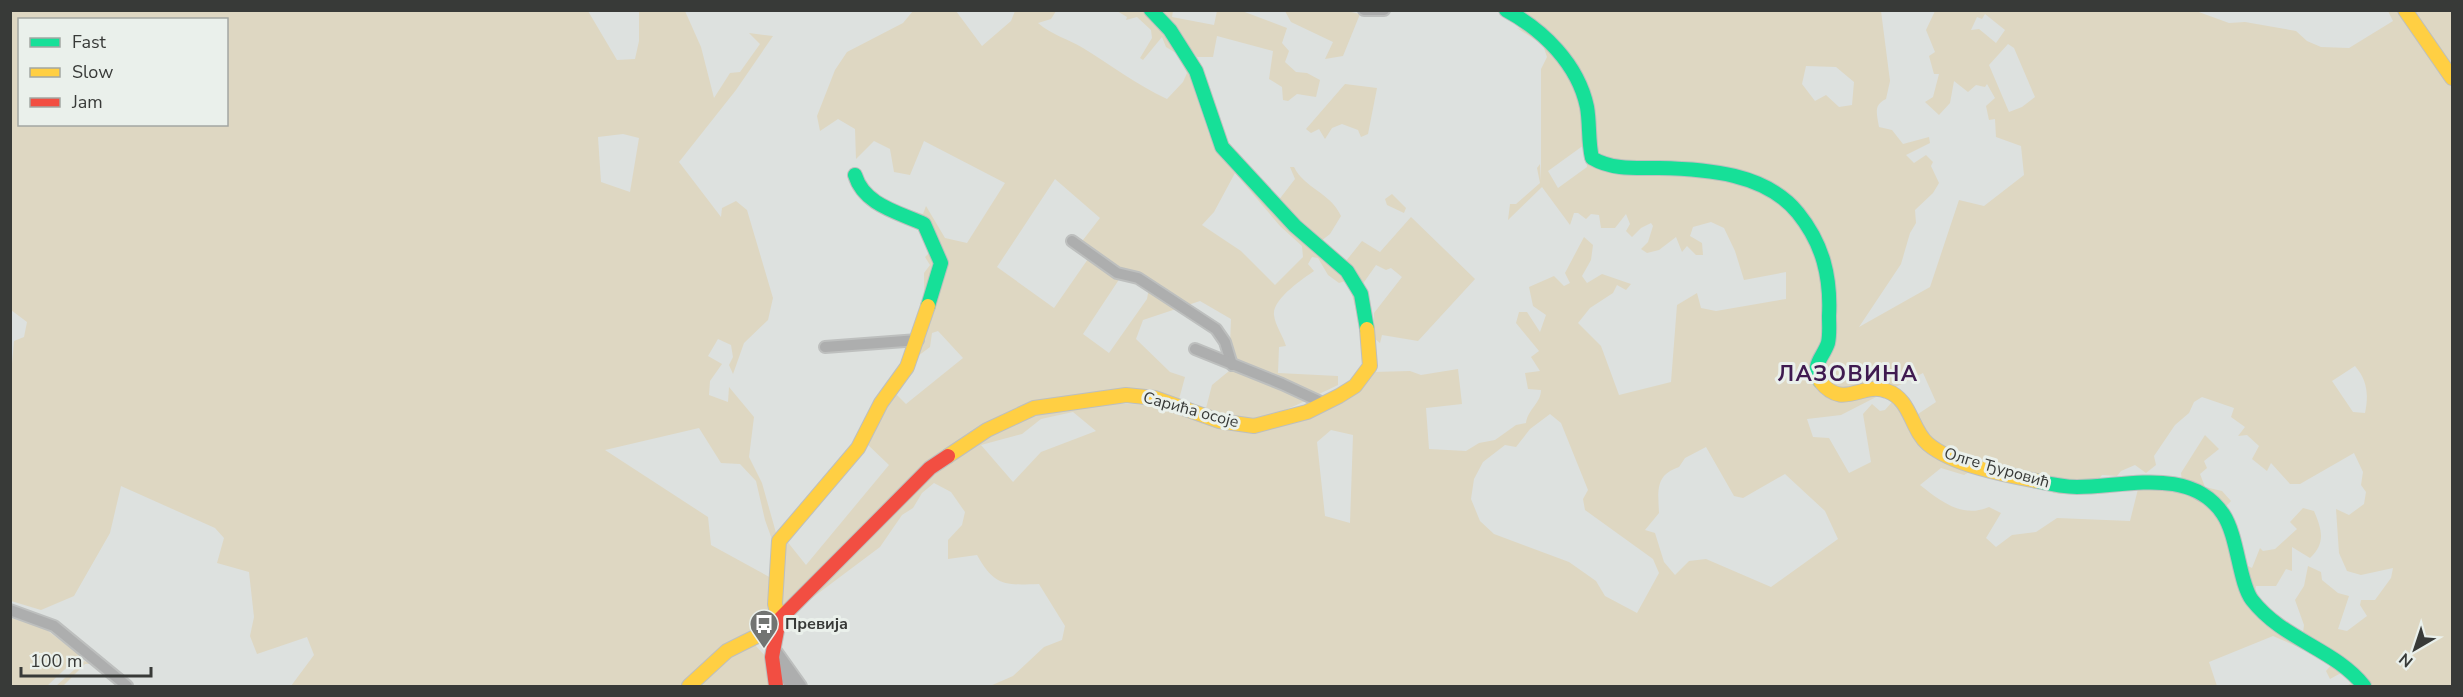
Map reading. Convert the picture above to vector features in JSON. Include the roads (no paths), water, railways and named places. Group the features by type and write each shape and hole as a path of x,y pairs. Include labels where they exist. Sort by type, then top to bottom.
{"street":[{"name":"Сарића осоје","path":"689,687 727,651 763,633 779,620 930,468 987,430 1034,408 1126,395 1155,398 1219,421 1254,426 1306,412 1323,404 1354,386 1370,366 1366,311 1361,294 1347,271 1295,226 1222,147 1196,71 1175,37 1151,10"},
{"path":"1364,10 1384,10"},
{"name":"Олге Ђуровић","path":"1506,10 1540,30 1570,67 1586,104 1588,146 1592,158 1604,165 1620,167 1724,174 1755,185 1797,208 1818,239 1825,261 1831,304 1827,345 1817,362 1816,370 1822,384 1828,390 1847,396 1875,389 1889,391 1907,410 1928,444 1945,455 1987,468 2062,486 2175,482 2197,492 2223,512 2251,599 2286,633 2320,650 2357,677 2364,687"},
{"path":"2405,10 2452,78"},
{"path":"776,687 773,653 779,620 775,603 779,541 858,448 881,403 907,367 918,340 941,263 934,242 924,225 869,199 859,188 855,175"},
{"path":"1072,241 1117,273 1137,278 1216,329 1225,342 1232,365"},
{"path":"825,347 918,340"},
{"path":"1195,349 1282,384 1323,404"},
{"path":"10,610 54,626 127,687"},
{"path":"773,653 791,687"},
{"path":"773,653 801,687"}],"place":[{"name":"Превија","path":"764,650"}],"district":[{"name":"ЛАЗОВИНА","path":"1848,374"}]}
